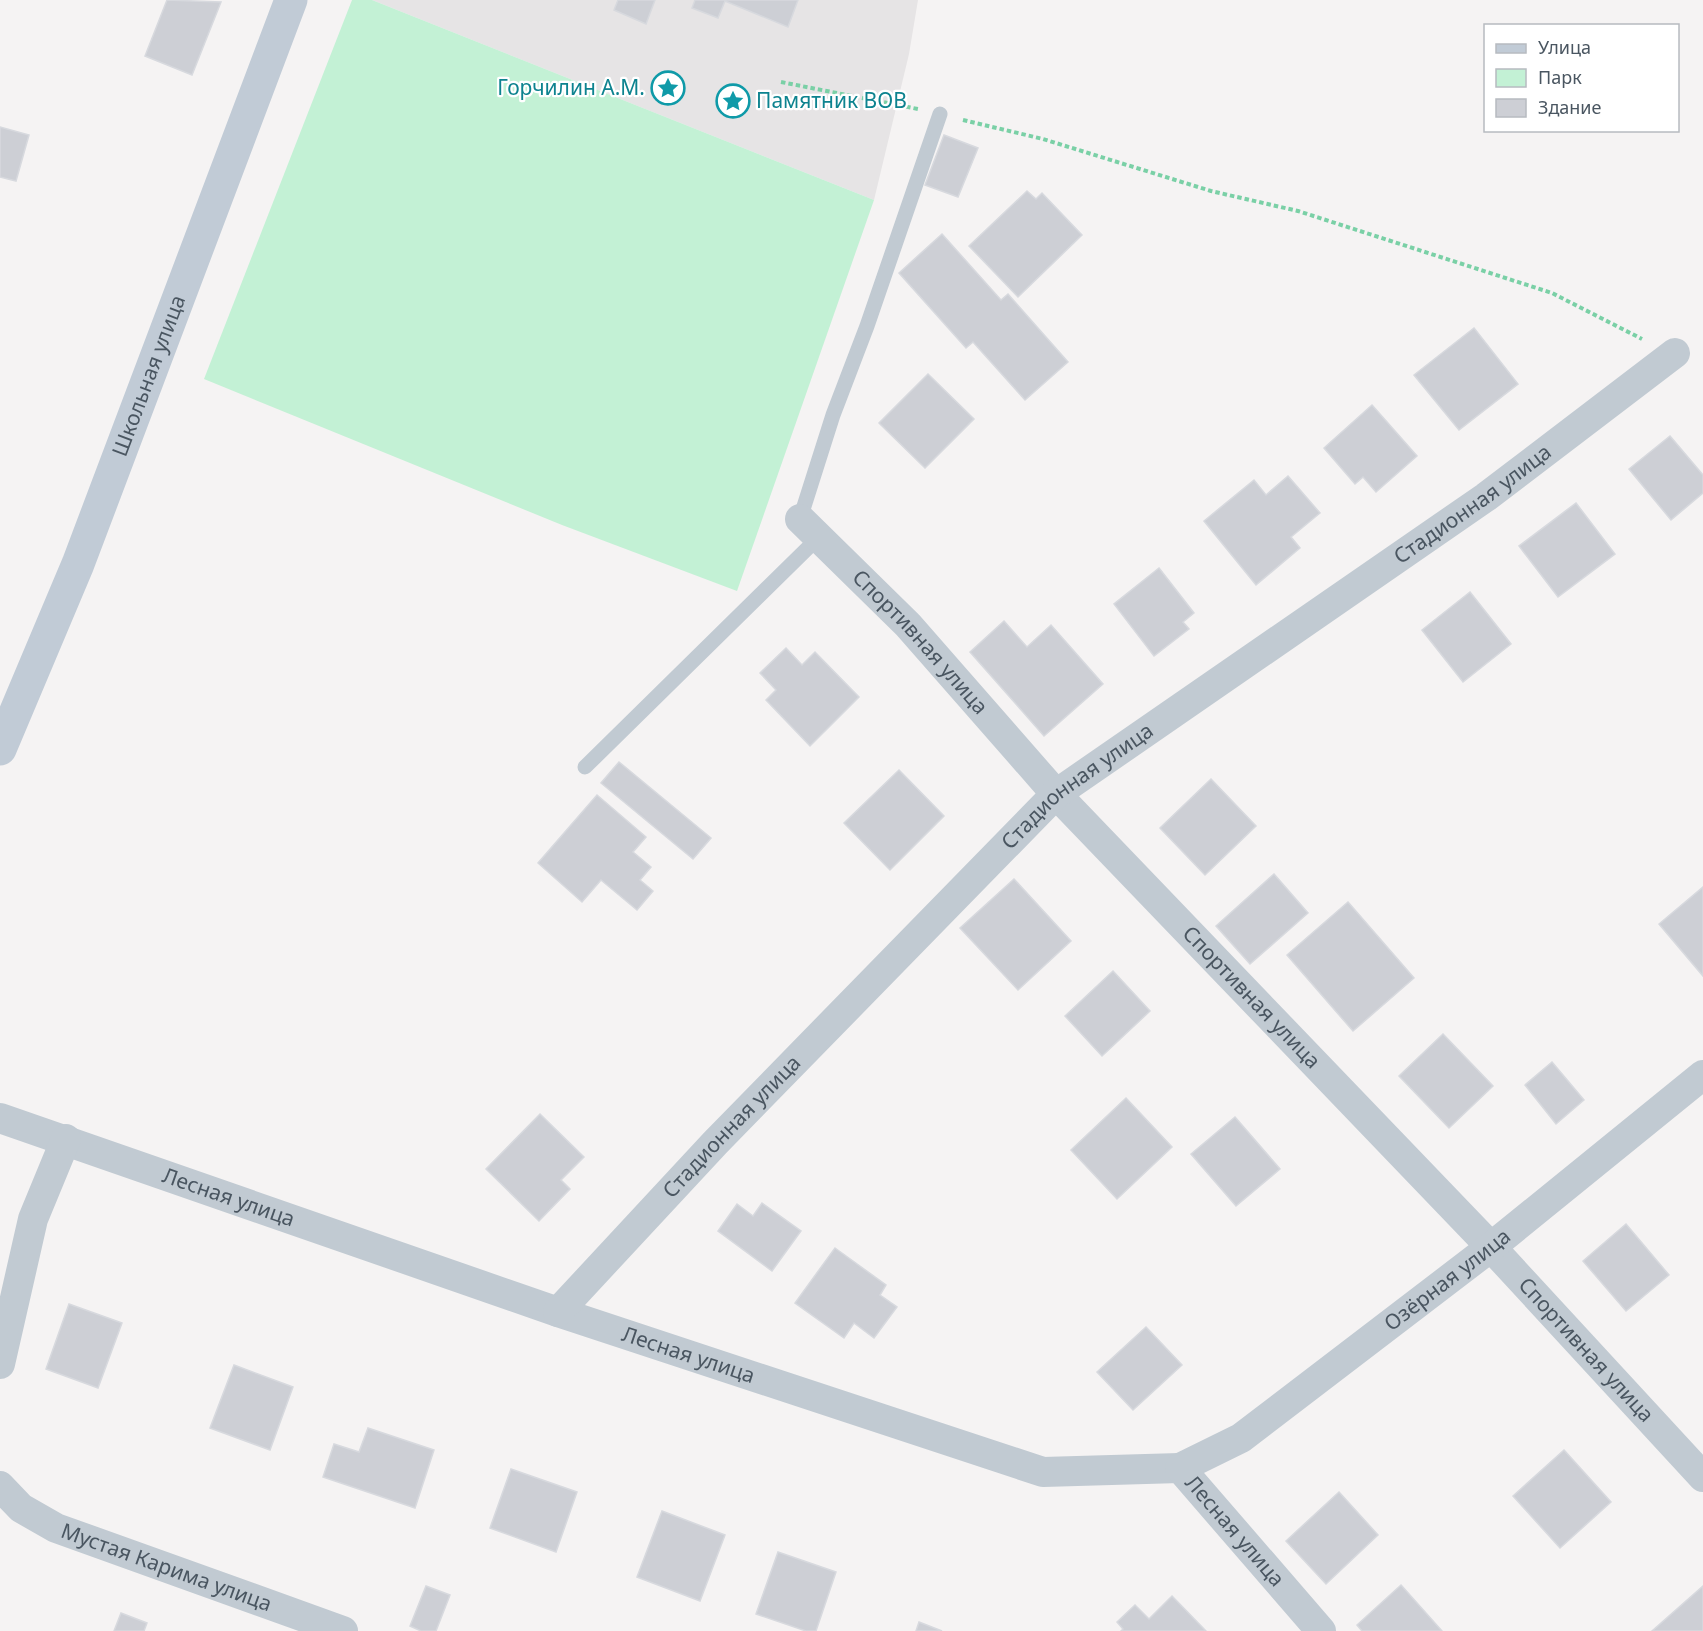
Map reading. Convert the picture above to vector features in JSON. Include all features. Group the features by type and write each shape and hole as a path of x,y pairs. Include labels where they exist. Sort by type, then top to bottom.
{"street":[{"name":"Школьная улица","path":"0,749 78,564 291,0"},
{"name":"Стадионная улица","path":"558,1312 715,1143 1056,794 1486,497 1674,353"},
{"name":"Спортивная улица","path":"810,528 908,625 1056,794 1491,1247 1703,1477"},
{"name":"Озёрная улица","path":"1180,1468 1241,1438 1491,1247 1703,1075"},
{"name":"Лесная улица","path":"0,1118 66,1139 558,1312 1043,1472 1180,1468 1321,1631"},
{"path":"0,1364 33,1219 66,1139"},
{"name":"Мустая Карима улица","path":"0,1486 21,1508 56,1528 343,1631"}],"lane":[{"path":"585,767 810,528 833,415 867,326 940,114"}],"path":[{"path":"781,82 940,114 1043,139 1211,191 1298,211 1552,293 1622,331 1674,353"}],"shaded area":[{"path":"372,0 918,0 909,54 874,200"}],"green space":[{"path":"352,0 372,0 874,200 737,591 562,525 204,379"}],"building":[{"path":"167,0 221,2 192,75 145,56"},
{"path":"618,0 655,0 646,24 614,10"},
{"path":"695,0 798,0 788,27 725,1 718,18 692,8"},
{"path":"0,127 29,135 16,181 0,177"},
{"path":"944,135 978,148 958,197 925,185"},
{"path":"1027,191 1036,199 1042,193 1082,235 1018,297 969,246"},
{"path":"942,234 1001,300 1008,294 1068,362 1025,400 973,342 966,348 899,273"},
{"path":"1474,328 1518,384 1459,430 1414,375"},
{"path":"928,374 974,419 925,468 879,423"},
{"path":"1372,405 1417,456 1376,492 1363,477 1355,484 1324,448"},
{"path":"1670,436 1703,475 1703,493 1671,520 1629,469"},
{"path":"1288,476 1320,513 1291,537 1300,548 1256,585 1204,521 1254,480 1266,495"},
{"path":"1576,503 1615,554 1558,597 1519,546"},
{"path":"1159,568 1194,613 1183,622 1189,629 1154,656 1114,604"},
{"path":"1470,592 1511,644 1463,682 1422,630"},
{"path":"1004,621 1027,647 1051,625 1103,684 1044,736 970,652"},
{"path":"786,648 802,665 815,652 859,697 810,746 766,700 776,690 760,673"},
{"path":"619,762 711,838 693,859 601,783"},
{"path":"899,770 944,816 890,870 844,823"},
{"path":"1211,779 1256,826 1205,875 1160,828"},
{"path":"597,795 646,837 633,852 651,867 640,880 653,891 637,910 601,880 582,902 538,863"},
{"path":"1274,874 1308,913 1250,964 1216,926"},
{"path":"1014,879 1071,941 1018,990 960,928"},
{"path":"1703,887 1703,976 1659,924"},
{"path":"1348,902 1414,978 1353,1031 1287,955"},
{"path":"1113,971 1150,1011 1102,1056 1065,1016"},
{"path":"1443,1034 1493,1086 1449,1128 1399,1076"},
{"path":"1552,1062 1584,1100 1556,1124 1525,1085"},
{"path":"1126,1098 1172,1147 1117,1199 1071,1150"},
{"path":"540,1114 584,1157 561,1180 570,1189 539,1221 486,1169"},
{"path":"1235,1117 1280,1169 1236,1206 1191,1154"},
{"path":"762,1203 801,1231 772,1271 718,1231 737,1204 753,1216"},
{"path":"1626,1224 1669,1275 1626,1311 1583,1261"},
{"path":"835,1248 886,1285 880,1295 897,1307 874,1338 854,1323 844,1338 795,1303"},
{"path":"69,1304 122,1323 98,1388 46,1369"},
{"path":"1146,1327 1182,1365 1133,1410 1097,1372"},
{"path":"234,1365 293,1387 270,1450 210,1428"},
{"path":"368,1428 434,1450 415,1508 323,1477 334,1444 359,1452"},
{"path":"1564,1450 1611,1502 1560,1548 1513,1496"},
{"path":"511,1469 577,1492 556,1552 490,1528"},
{"path":"1339,1492 1378,1535 1326,1584 1286,1541"},
{"path":"662,1511 725,1535 700,1601 637,1577"},
{"path":"778,1552 836,1572 816,1631 806,1631 756,1614"},
{"path":"1401,1585 1442,1631 1362,1631 1357,1625"},
{"path":"426,1586 450,1595 436,1631 421,1631 410,1626"},
{"path":"1703,1586 1703,1631 1652,1631"},
{"path":"1172,1596 1206,1631 1121,1631 1123,1629 1117,1622 1135,1605 1149,1619"},
{"path":"121,1613 147,1623 144,1631 114,1631"},
{"path":"919,1622 942,1631 916,1631"}],"place":[{"name":"Горчилин А.М.","path":"668,88"},
{"name":"Памятник ВОВ","path":"733,101"}]}
